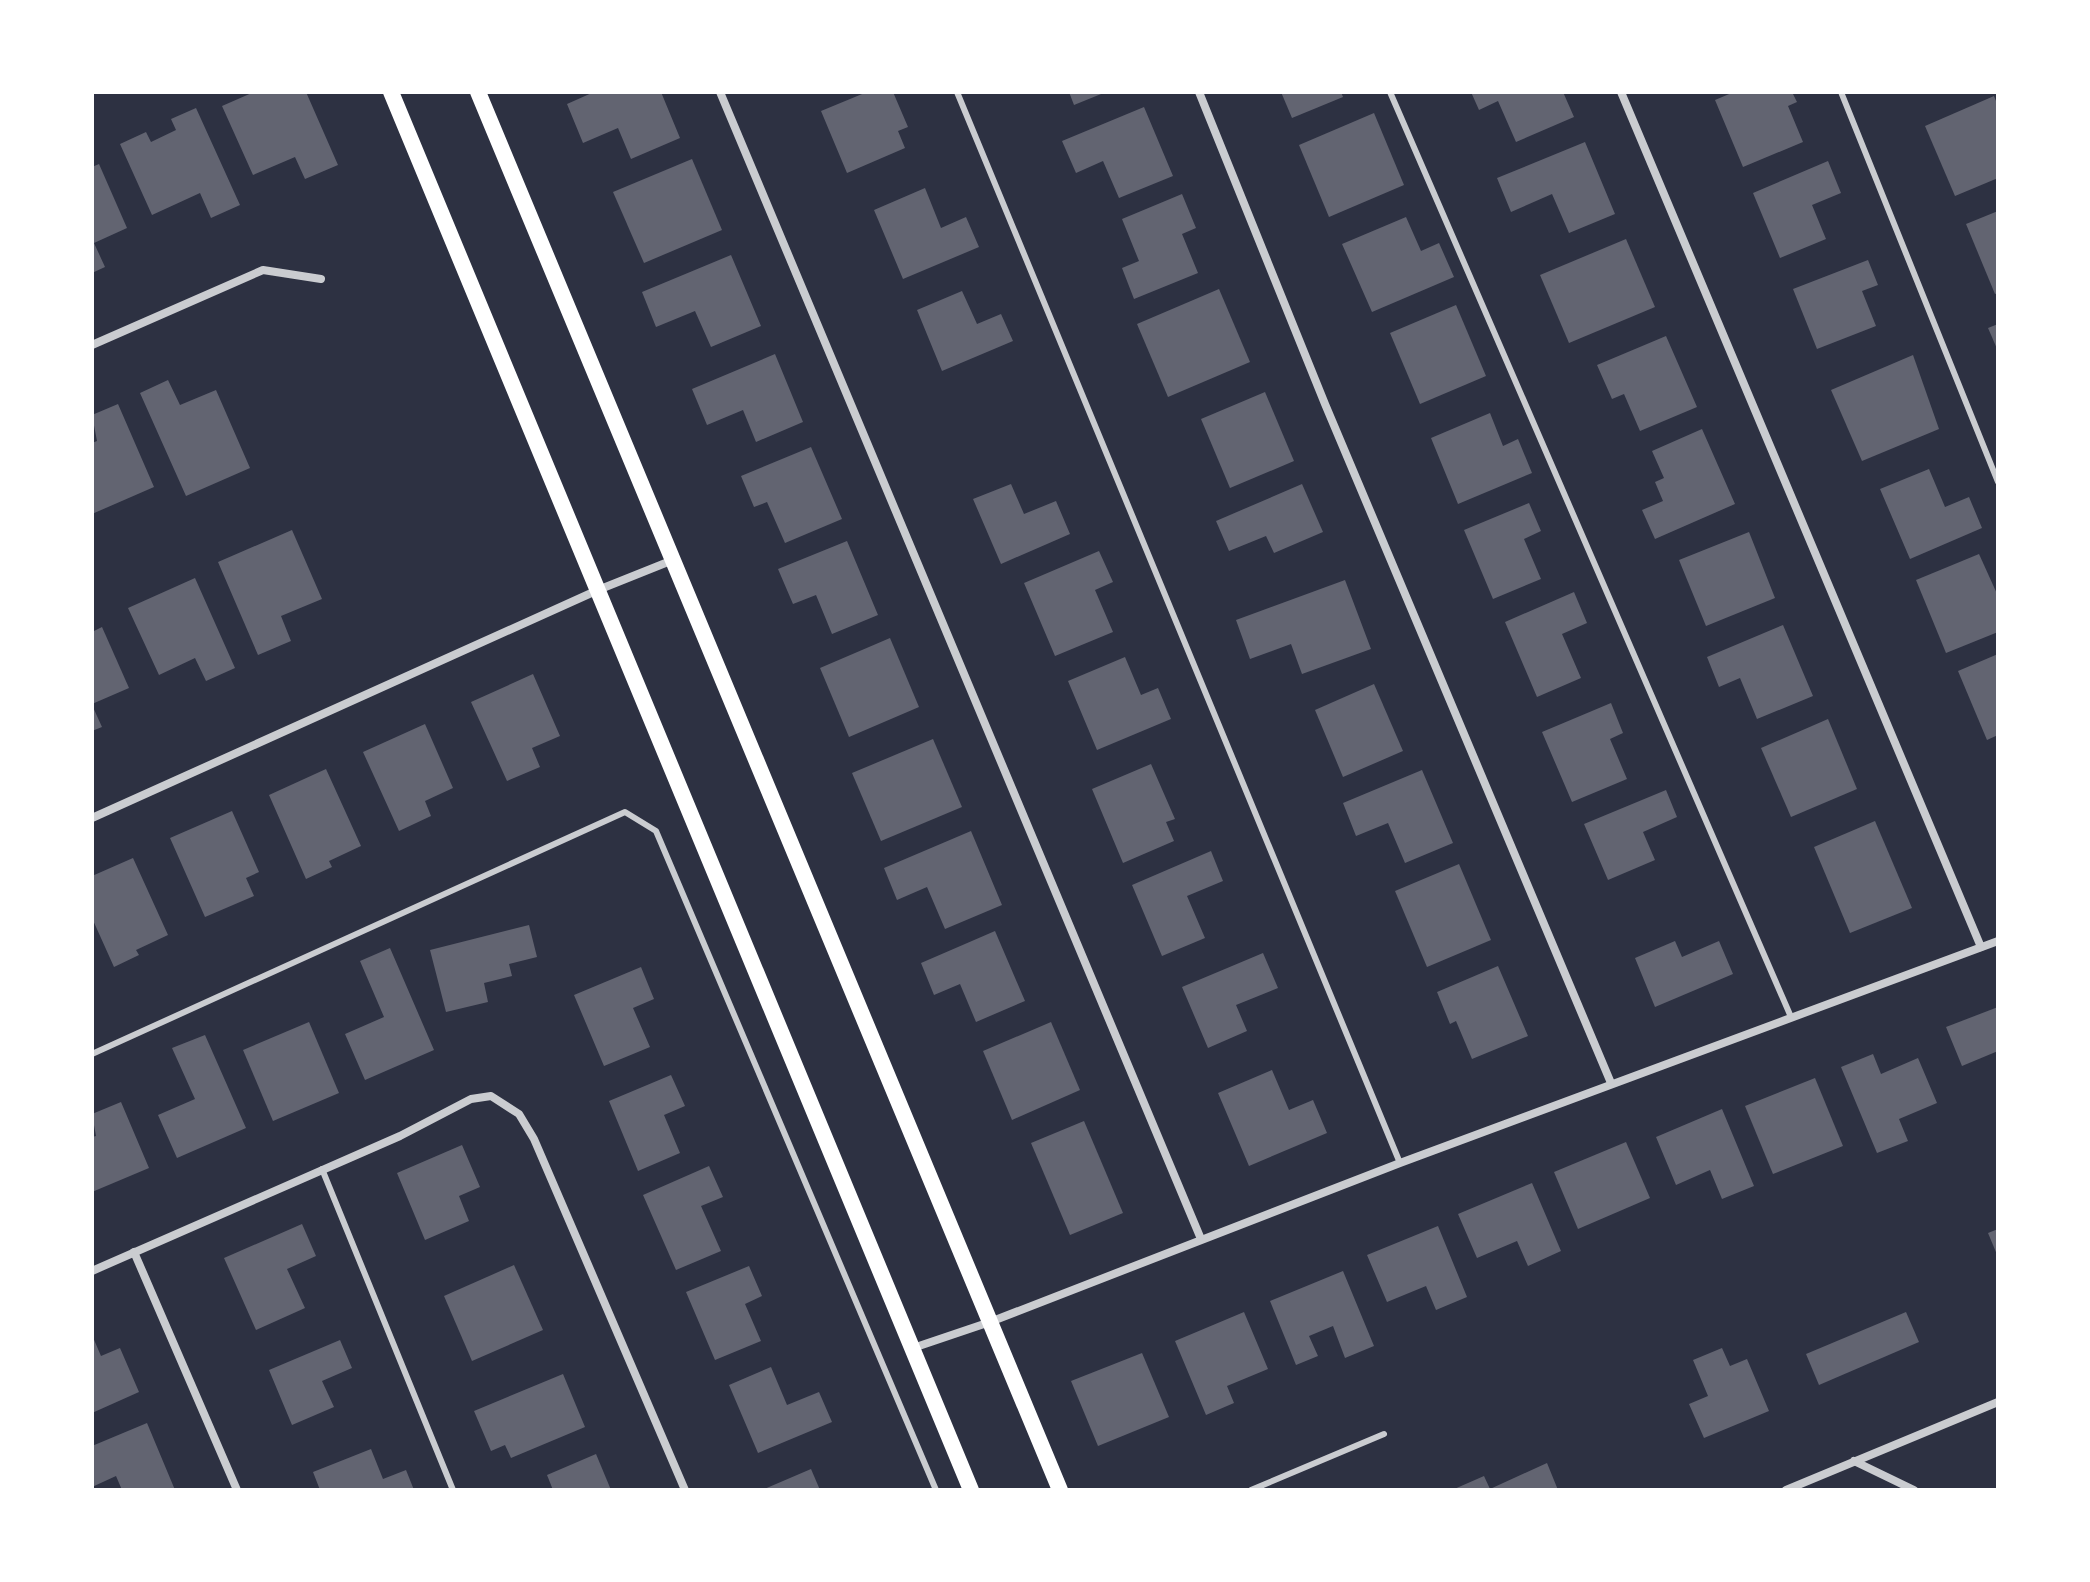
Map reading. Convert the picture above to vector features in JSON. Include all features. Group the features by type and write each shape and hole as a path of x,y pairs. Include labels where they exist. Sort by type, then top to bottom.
{"main road":[{"path":"391,92 971,1490"},
{"path":"478,92 1060,1490"}],"street":[{"path":"720,92 1201,1239"},
{"path":"1199,92 1325,404 1547,924 1611,1083"},
{"path":"1621,92 1981,947"},
{"path":"92,345 263,270 321,279"},
{"path":"92,818 598,590 673,560"},
{"path":"912,1349 990,1322 1611,1083 1998,941"},
{"path":"92,1271 471,1099 491,1096 519,1114 541,1153 685,1490"},
{"path":"134,1252 237,1490"},
{"path":"1786,1490 1998,1402"},
{"path":"1854,1461 1914,1490"}],"lane":[{"path":"957,92 1400,1163"},
{"path":"1390,92 1791,1017"},
{"path":"1841,92 1998,482"},
{"path":"92,1054 625,812 656,831 936,1490"},
{"path":"322,1169 453,1490"},
{"path":"1251,1490 1384,1434"}],"building":[{"path":"254,92 306,92 338,165 305,179 295,157 253,175 222,106"},
{"path":"594,92 661,92 680,138 631,159 618,128 583,143 567,104"},
{"path":"867,92 893,92 908,127 898,131 905,148 847,173 821,111"},
{"path":"1069,92 1106,92 1074,105"},
{"path":"1281,92 1341,92 1343,97 1292,118"},
{"path":"1471,92 1563,92 1574,117 1516,142 1498,101 1479,110"},
{"path":"1734,92 1792,92 1797,102 1788,106 1803,142 1743,167 1715,100"},
{"path":"1994,96 1998,106 1998,178 1955,196 1925,126"},
{"path":"1144,107 1173,176 1119,198 1103,161 1076,173 1062,141"},
{"path":"196,108 240,205 211,218 200,193 152,215 120,144 146,132 151,142 176,130 171,119"},
{"path":"1374,113 1404,185 1329,217 1299,145"},
{"path":"1585,142 1615,214 1569,233 1552,194 1511,212 1497,178"},
{"path":"692,159 722,230 644,263 613,192"},
{"path":"1828,161 1841,193 1812,205 1826,239 1780,258 1753,193"},
{"path":"99,164 127,228 94,243 105,267 92,273 92,167"},
{"path":"925,188 941,228 966,217 979,247 903,279 874,210"},
{"path":"1182,194 1196,228 1182,234 1198,273 1134,299 1122,268 1139,261 1122,219"},
{"path":"1998,211 1998,293 1995,294 1966,224"},
{"path":"1406,217 1421,251 1439,243 1454,277 1372,312 1342,244"},
{"path":"1626,239 1655,307 1569,343 1540,275"},
{"path":"731,255 761,326 711,347 695,311 656,327 642,292"},
{"path":"1868,260 1878,285 1862,291 1876,326 1817,349 1793,289"},
{"path":"1219,289 1250,362 1168,397 1137,324"},
{"path":"962,291 977,324 1001,314 1013,341 942,371 917,310"},
{"path":"1456,305 1486,376 1420,404 1390,333"},
{"path":"1998,324 1998,351 1988,328"},
{"path":"1666,336 1697,407 1640,431 1624,394 1612,399 1597,365"},
{"path":"775,354 803,422 756,442 743,410 707,425 692,389"},
{"path":"1913,355 1939,429 1862,461 1831,390"},
{"path":"168,380 180,405 216,390 250,468 186,496 140,393"},
{"path":"1265,392 1294,461 1230,488 1201,419"},
{"path":"118,404 154,487 92,514 92,443 97,441 92,415"},
{"path":"1490,413 1503,446 1518,439 1532,473 1458,504 1431,438"},
{"path":"1702,429 1735,504 1655,539 1642,510 1663,501 1655,482 1664,478 1652,451"},
{"path":"811,447 842,519 785,543 767,502 754,507 741,476"},
{"path":"1929,469 1945,507 1969,497 1982,528 1910,559 1880,489"},
{"path":"1011,484 1024,514 1056,501 1070,534 1001,564 973,499"},
{"path":"1302,484 1323,532 1274,553 1266,536 1229,551 1216,521"},
{"path":"1529,503 1541,531 1524,539 1541,579 1493,599 1464,530"},
{"path":"292,530 322,599 281,616 291,641 258,655 218,562"},
{"path":"1749,532 1775,598 1706,626 1679,560"},
{"path":"847,541 878,615 832,634 816,595 793,604 778,569"},
{"path":"1099,551 1113,582 1095,590 1113,632 1055,656 1024,583"},
{"path":"1979,554 1998,596 1998,632 1946,653 1916,580"},
{"path":"195,578 235,668 206,681 195,658 159,675 128,608"},
{"path":"1345,580 1371,649 1302,674 1291,644 1250,659 1236,620"},
{"path":"1574,592 1587,623 1562,634 1581,678 1537,697 1505,622"},
{"path":"1783,625 1813,696 1757,719 1740,678 1719,687 1707,657"},
{"path":"102,627 129,688 92,704 92,632"},
{"path":"890,638 919,707 849,737 820,668"},
{"path":"1998,654 1998,735 1987,740 1958,671"},
{"path":"1125,657 1141,695 1158,688 1171,719 1097,750 1068,681"},
{"path":"533,674 560,736 532,748 540,767 507,781 471,702"},
{"path":"1374,684 1403,751 1343,777 1315,710"},
{"path":"1611,703 1623,733 1610,739 1627,779 1572,802 1542,732"},
{"path":"92,705 102,727 92,731"},
{"path":"1828,719 1857,789 1791,817 1761,748"},
{"path":"425,724 453,788 425,801 431,816 399,831 363,752"},
{"path":"933,739 962,807 881,841 852,773"},
{"path":"1151,764 1175,819 1166,822 1174,841 1123,863 1092,789"},
{"path":"326,769 361,846 329,861 332,867 306,879 269,795"},
{"path":"1422,770 1453,843 1405,863 1388,823 1356,836 1343,803"},
{"path":"1666,790 1677,817 1643,832 1655,860 1608,880 1584,824"},
{"path":"232,811 259,872 246,878 254,896 205,917 170,838"},
{"path":"1875,821 1912,908 1850,933 1814,847"},
{"path":"971,831 1002,905 945,929 927,887 897,900 884,868"},
{"path":"1211,851 1223,881 1187,896 1205,938 1162,956 1132,885"},
{"path":"133,858 168,935 136,950 139,955 114,967 92,918 92,876"},
{"path":"1459,864 1491,940 1427,967 1395,891"},
{"path":"529,925 537,957 509,964 512,976 484,983 488,1002 446,1012 430,950"},
{"path":"995,931 1025,1001 976,1022 960,984 934,995 921,963"},
{"path":"1675,941 1682,957 1719,941 1733,974 1655,1007 1635,958"},
{"path":"390,948 434,1050 365,1080 345,1034 384,1017 360,961"},
{"path":"1263,953 1278,988 1236,1005 1247,1031 1208,1048 1182,987"},
{"path":"1498,966 1528,1036 1472,1059 1456,1021 1450,1024 1437,992"},
{"path":"641,967 654,999 633,1008 650,1047 604,1066 574,995"},
{"path":"1998,1007 1998,1051 1962,1066 1946,1027"},
{"path":"309,1022 339,1093 273,1121 243,1050"},
{"path":"1051,1022 1080,1090 1012,1120 983,1051"},
{"path":"205,1035 246,1128 177,1158 158,1115 195,1099 172,1048"},
{"path":"1873,1054 1881,1074 1918,1058 1937,1103 1899,1119 1908,1141 1877,1153 1841,1067"},
{"path":"1272,1070 1289,1110 1313,1100 1327,1133 1249,1166 1218,1093"},
{"path":"671,1075 685,1106 664,1115 680,1153 638,1171 609,1101"},
{"path":"1815,1078 1843,1146 1773,1174 1745,1106"},
{"path":"121,1102 149,1168 92,1192 92,1137 96,1136 92,1114"},
{"path":"1722,1109 1754,1186 1722,1199 1710,1170 1676,1185 1656,1137"},
{"path":"1084,1121 1123,1213 1070,1235 1031,1143"},
{"path":"1626,1142 1650,1198 1578,1229 1554,1172"},
{"path":"462,1145 480,1187 459,1196 469,1221 425,1240 397,1173"},
{"path":"709,1166 723,1197 701,1206 721,1251 676,1270 643,1195"},
{"path":"1532,1183 1561,1251 1528,1266 1517,1241 1477,1258 1458,1214"},
{"path":"302,1224 316,1256 287,1269 305,1308 256,1330 224,1258"},
{"path":"1438,1226 1467,1297 1436,1310 1426,1286 1387,1302 1367,1255"},
{"path":"1998,1229 1998,1257 1988,1233"},
{"path":"514,1265 543,1330 472,1361 444,1296"},
{"path":"749,1266 762,1296 745,1304 761,1341 715,1360 686,1292"},
{"path":"1343,1271 1374,1346 1345,1358 1333,1326 1309,1336 1318,1356 1296,1365 1270,1301"},
{"path":"1244,1312 1268,1369 1227,1386 1234,1403 1206,1415 1175,1341"},
{"path":"1906,1312 1919,1342 1819,1385 1806,1354"},
{"path":"92,1335 101,1356 120,1348 139,1392 92,1413"},
{"path":"340,1340 352,1368 322,1381 334,1407 292,1425 269,1370"},
{"path":"1722,1348 1730,1366 1747,1359 1769,1411 1704,1438 1689,1404 1708,1396 1693,1360"},
{"path":"1142,1353 1169,1417 1098,1446 1071,1381"},
{"path":"771,1367 787,1405 819,1392 832,1422 758,1453 729,1385"},
{"path":"563,1374 585,1427 511,1458 505,1445 491,1451 474,1411"},
{"path":"147,1423 175,1490 122,1490 116,1476 92,1487 92,1446"},
{"path":"371,1449 383,1479 406,1470 414,1490 320,1490 313,1472"},
{"path":"596,1454 611,1490 553,1490 547,1475"},
{"path":"1547,1463 1558,1490 1452,1490 1484,1476 1490,1489"},
{"path":"811,1469 820,1490 762,1490"}]}
